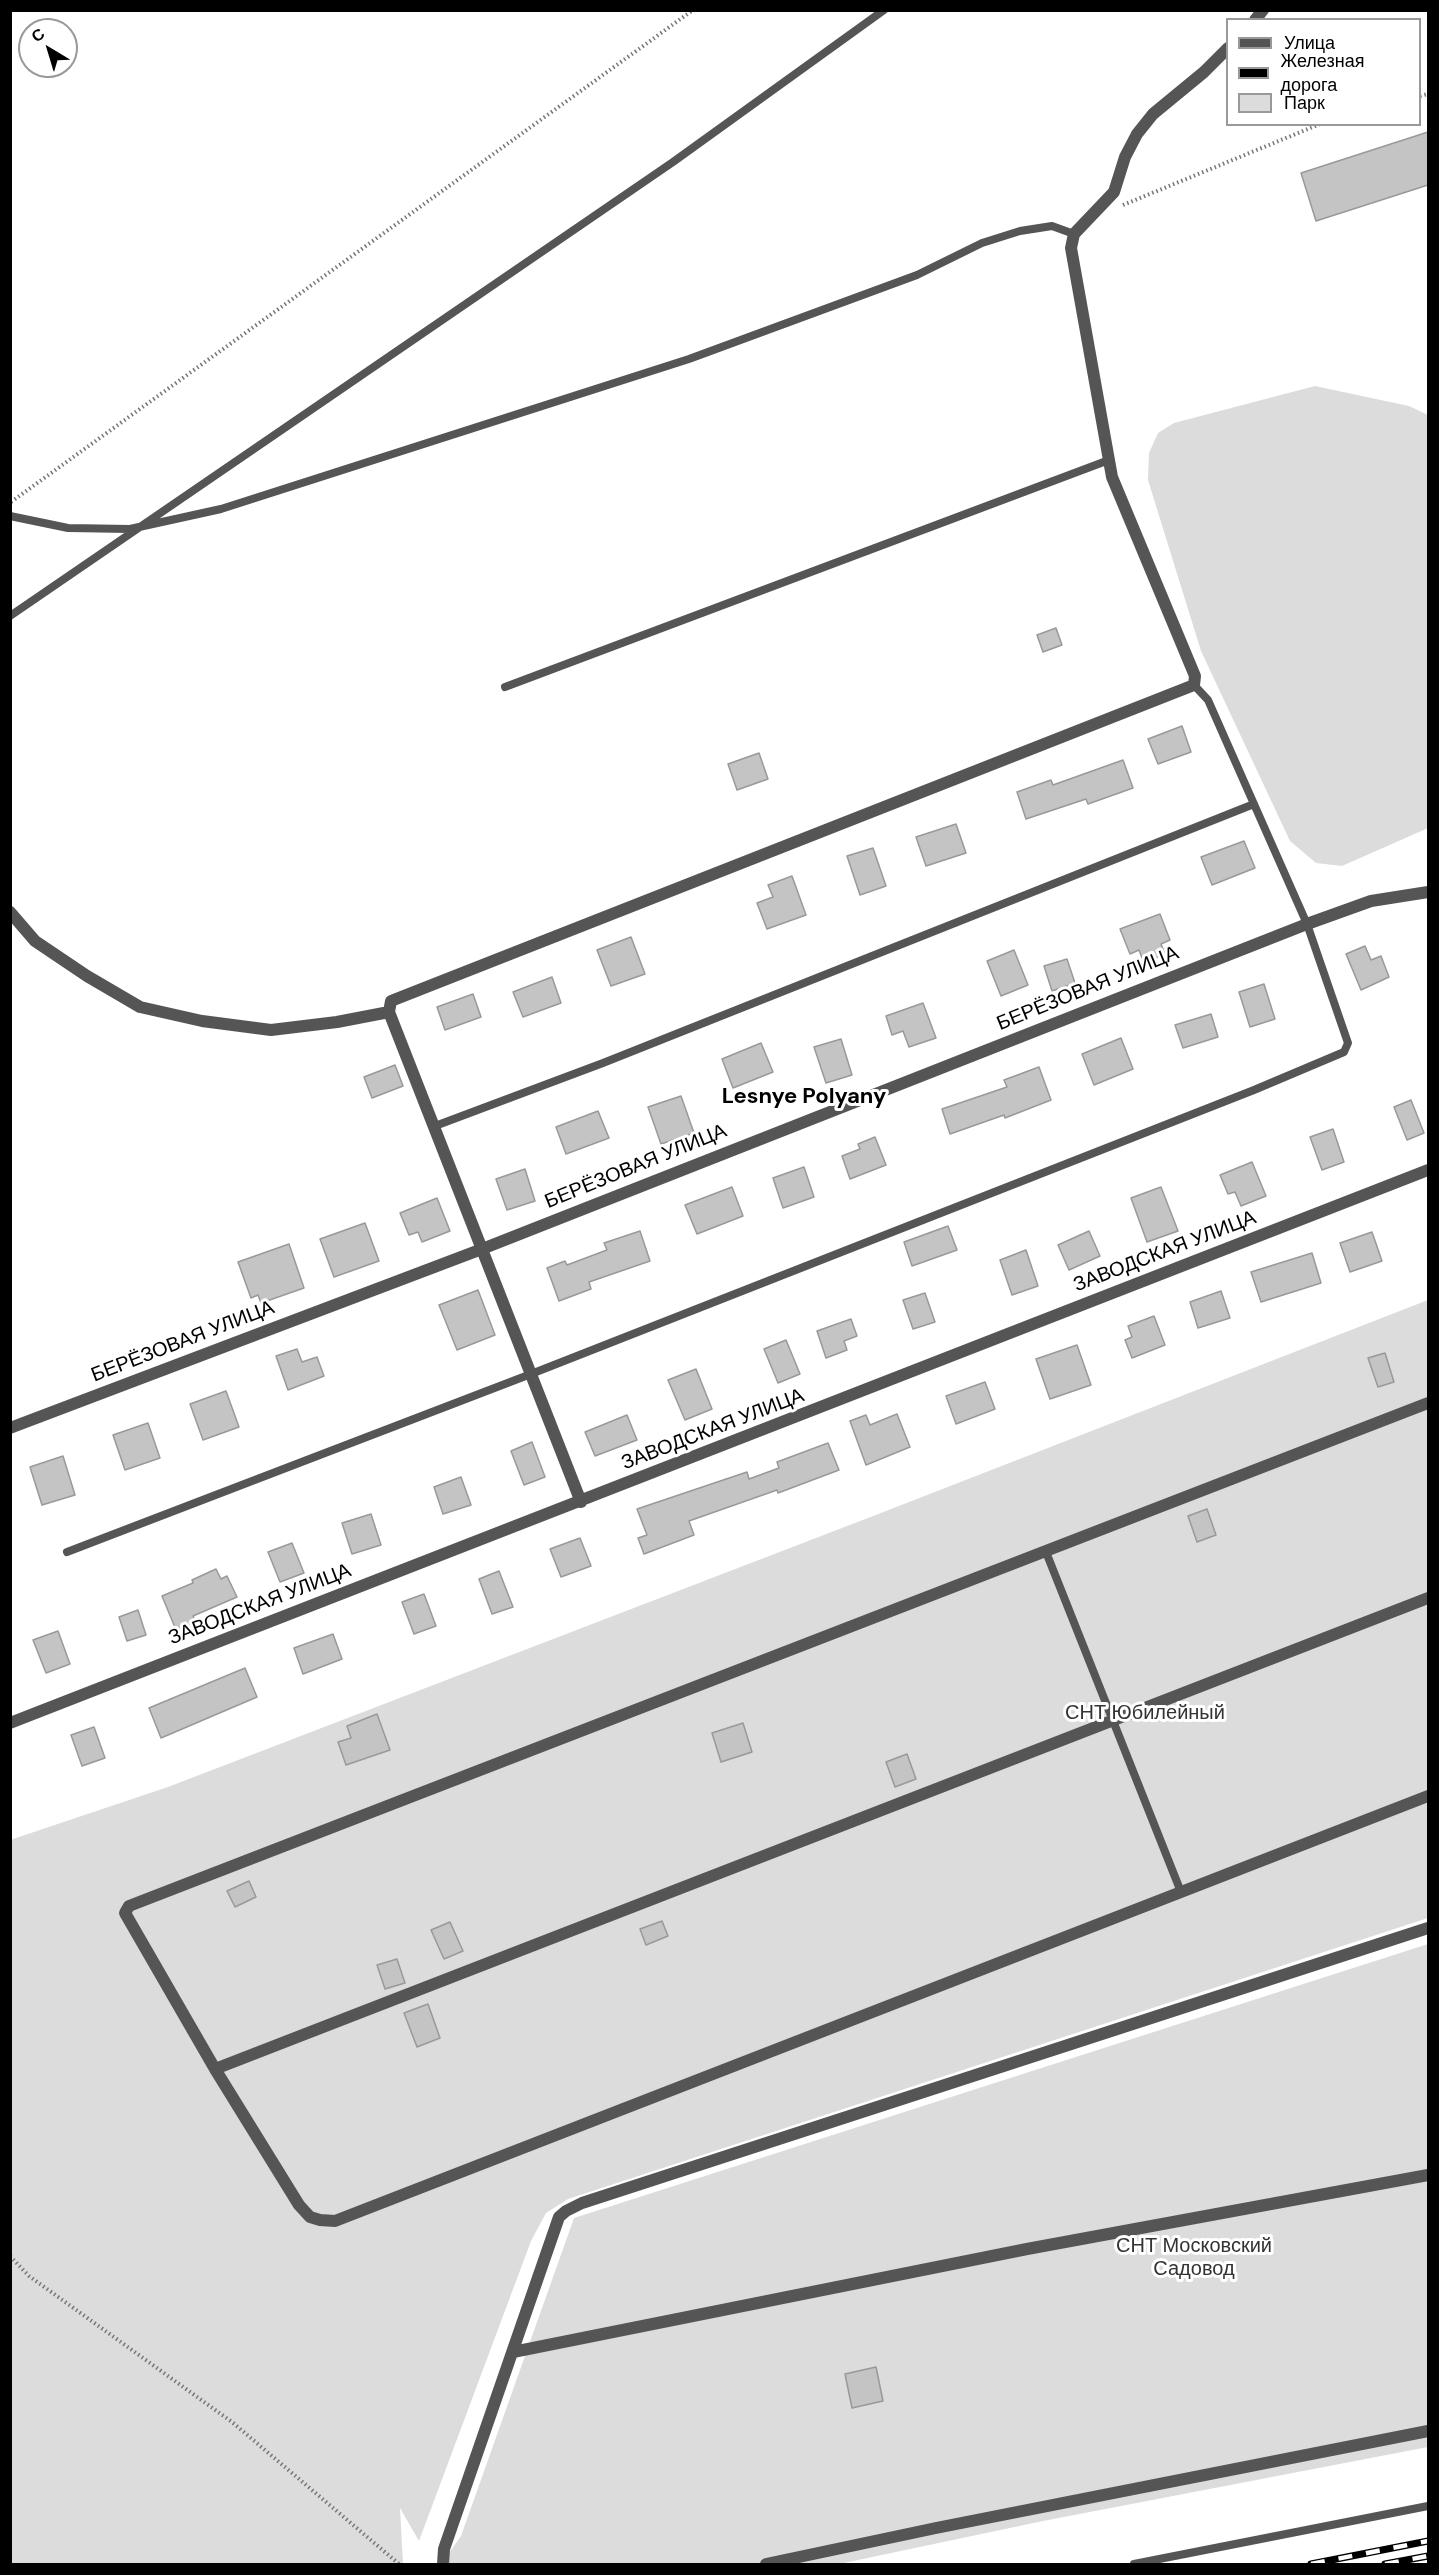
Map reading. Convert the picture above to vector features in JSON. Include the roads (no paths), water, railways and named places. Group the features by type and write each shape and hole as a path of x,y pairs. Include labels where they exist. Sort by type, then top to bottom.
{"street":[{"path":"581,1502 389,1012 391,1001 1194,685 1195,676 1112,477 1071,248 1074,234 1114,192 1125,157 1137,134 1153,114 1204,72 1226,49"},
{"name":"БЕРЁЗОВАЯ УЛИЦА","path":"10,1428 483,1249 1307,924 1371,901 1428,892"},
{"path":"10,912 35,941 87,976 140,1007 202,1021 271,1030 337,1022 389,1012"},
{"name":"ЗАВОДСКАЯ УЛИЦА","path":"10,1723 1428,1170"},
{"path":"1428,1403 129,1906 125,1913 126,1919 215,2069 299,2205 310,2217 335,2221 1428,1796"},
{"path":"215,2069 1428,1598"},
{"path":"443,2565 444,2549 559,2217 566,2211 582,2203 1428,1928"},
{"path":"513,2352 1027,2249 1428,2175"},
{"path":"766,2565 936,2528 1428,2431"}],"lane":[{"path":"10,616 147,525 673,162 884,10"},
{"path":"10,516 68,528 130,529 220,509 689,359 917,274 982,243 1052,226 1074,234"},
{"path":"504,687 1109,460"},
{"path":"67,1552 531,1374 1254,1090 1344,1052 1348,1043 1307,924 1208,700 1194,685"},
{"path":"435,1126 603,1063 1254,804"},
{"path":"1046,1552 1181,1892"},
{"path":"1134,2565 1428,2506"}],"railway":[{"path":"1311,2564 1428,2541"},
{"path":"1385,2564 1428,2556"}],"district":[{"name":"Lesnye Polyany","path":"804,1097"}],"park label":[{"name":"СНТ Юбилейный","path":"1145,1714"},
{"name":"СНТ Московский Садовод","path":"1194,2258"}]}
